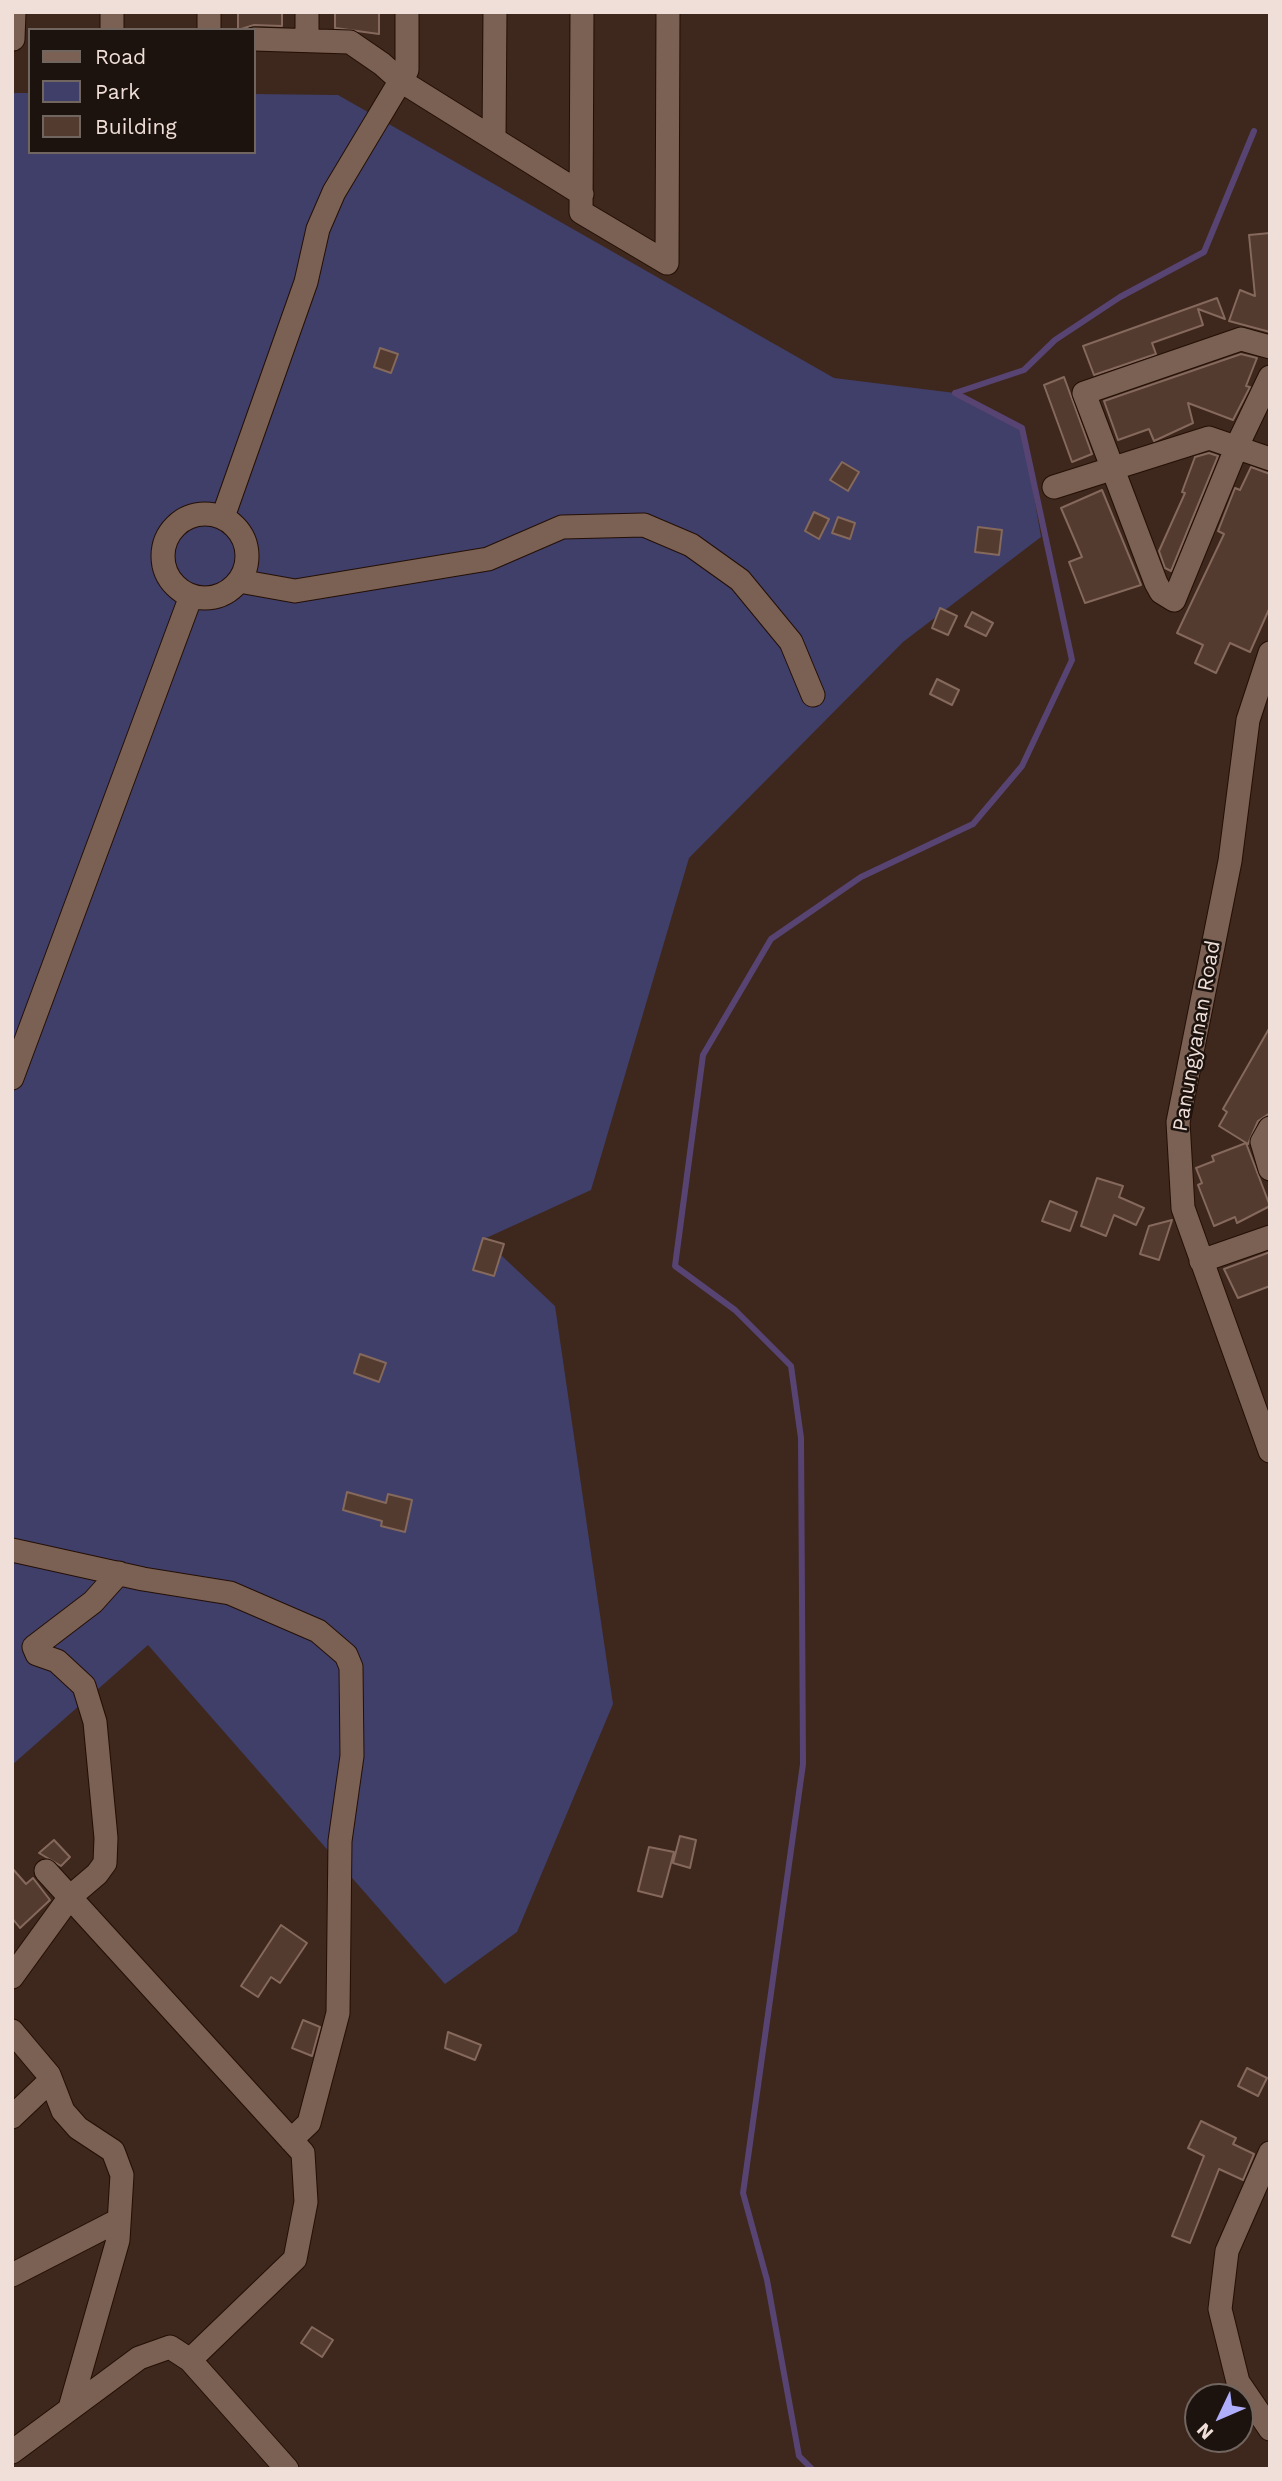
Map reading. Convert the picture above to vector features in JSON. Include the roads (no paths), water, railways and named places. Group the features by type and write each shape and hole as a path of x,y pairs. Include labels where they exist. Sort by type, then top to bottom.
{"street":[{"path":"14,12 18,39"},
{"path":"307,12 307,39"},
{"path":"223,517 306,282 318,229 334,192 407,70 407,12"},
{"path":"494,138 495,12"},
{"path":"582,12 581,212 667,263 668,12"},
{"path":"256,39 307,39 350,43 382,64 401,81 582,194"},
{"path":"1270,347 1241,339 1084,393 1156,583 1161,592 1174,600 1237,446 1270,377"},
{"path":"1055,487 1209,438 1270,459"},
{"path":"212,514 223,517 239,531 247,551 244,572 239,581 223,595 201,598 181,591 166,573 163,562 165,540 180,522 189,516 212,514"},
{"path":"239,581 295,591 488,559 562,527 644,525 691,545 740,580 791,642 813,695"},
{"path":"12,1078 191,596"},
{"name":"Panungyanan Road","path":"1270,653 1248,720 1230,861 1178,1122 1182,1208 1270,1451"},
{"path":"1270,1128 1262,1142 1270,1168"},
{"path":"1201,1261 1270,1237"},
{"path":"12,1549 120,1573 230,1593 318,1631 337,1644 346,1655 351,1667 352,1756 340,1841 338,2013 309,2123 291,2140"},
{"path":"12,1978 70,1897 97,1874 105,1863 106,1838 95,1721 84,1686 57,1661 37,1654 34,1647 93,1602 120,1573"},
{"path":"46,1871 303,2153 306,2202 295,2259 190,2360"},
{"path":"12,2031 51,2080 62,2111 78,2128 113,2151 122,2175 118,2240 70,2408"},
{"path":"12,2117 51,2080"},
{"path":"1270,2153 1227,2251 1220,2309 1238,2382 1270,2429"},
{"path":"12,2275 119,2220"},
{"path":"12,2452 139,2358 170,2347 190,2360 287,2469"}],"waterway":[{"path":"955,393 1024,370 1055,340 1120,297 1204,252 1254,131"},
{"path":"812,2469 799,2456 767,2280 743,2193 803,1764 801,1438 791,1366 735,1310 675,1266 703,1055 771,939 861,877 973,824 1022,766 1072,660 1022,428 955,393"}]}
